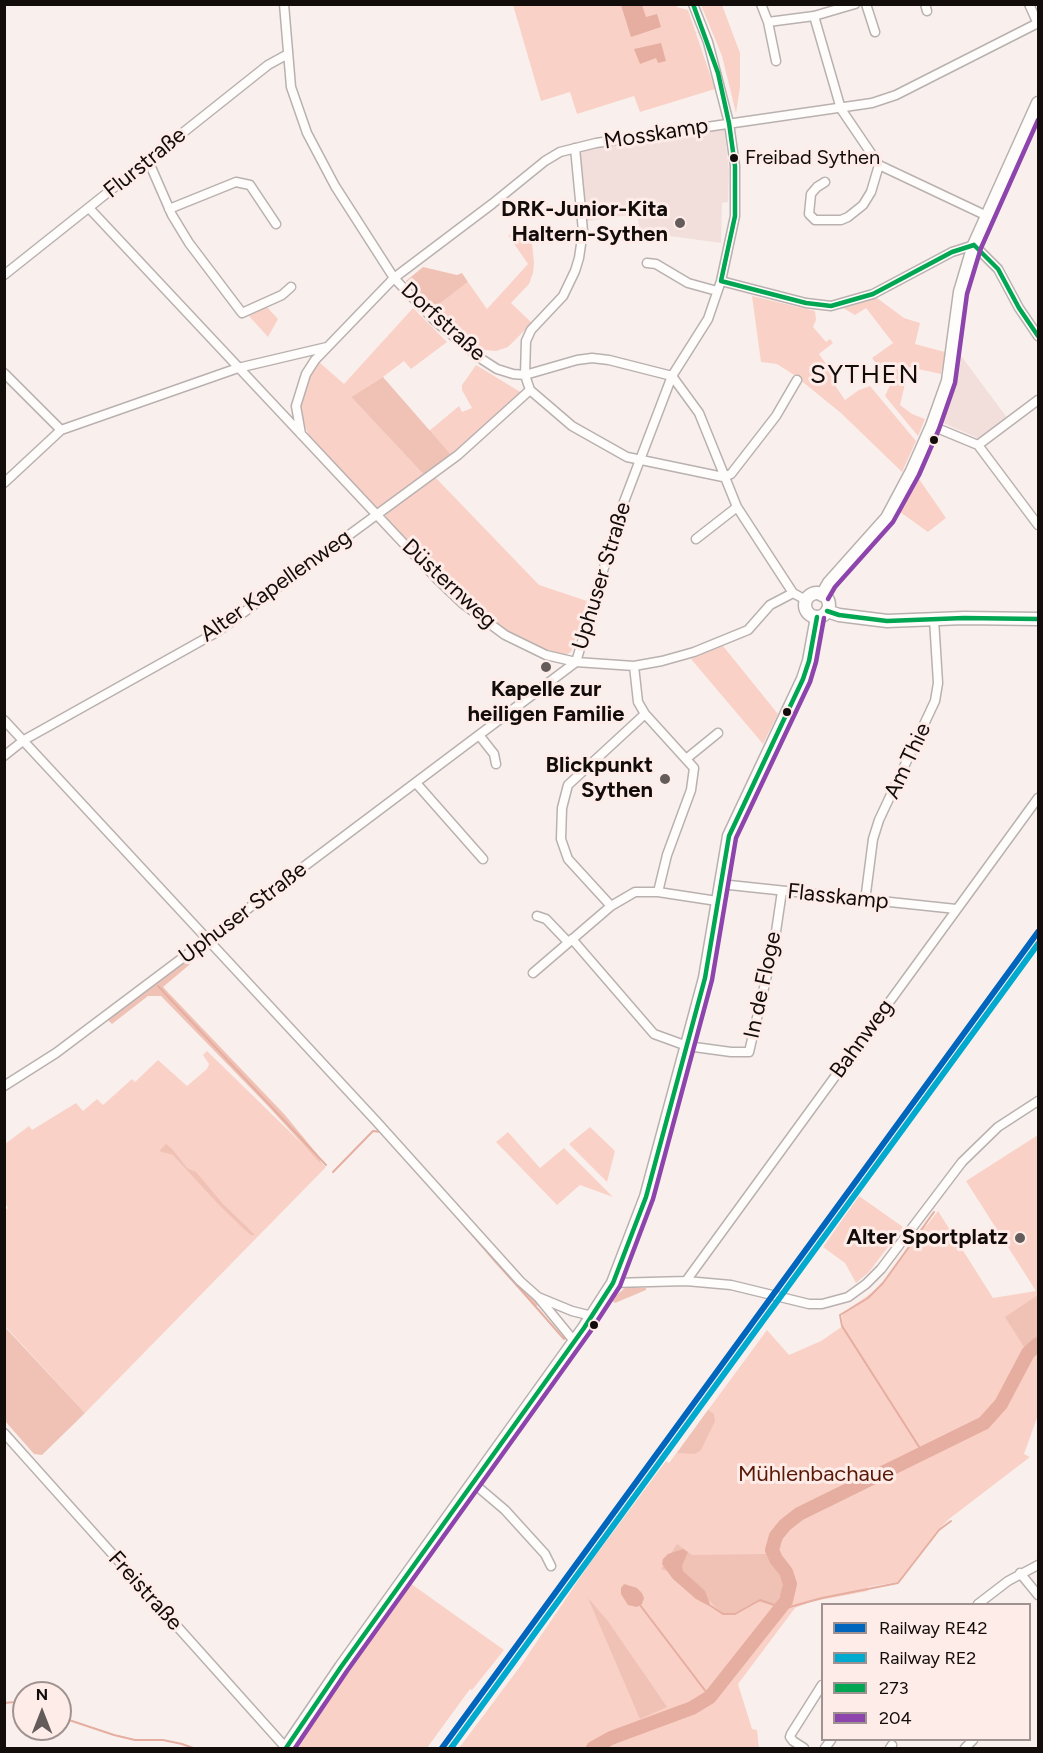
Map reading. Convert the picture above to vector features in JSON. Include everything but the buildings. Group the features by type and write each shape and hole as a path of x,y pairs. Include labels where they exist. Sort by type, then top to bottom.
{"street":[{"name":"Dorfstraße","path":"284,4 291,87 308,133 334,186 394,278 436,322 483,360 497,369 513,374 525,375 592,358 627,364 672,376"},
{"name":"Uphuser Straße","path":"4,1086 56,1053 576,662 622,507 639,459 672,376 708,319 721,281 735,216 735,166 729,123 708,42 693,4"},
{"path":"761,4 768,22 776,61"},
{"path":"768,22 814,16 836,7 855,4"},
{"path":"866,4 875,32"},
{"path":"1029,4 1038,23"},
{"path":"814,16 841,109 879,165 987,216"},
{"name":"Mosskamp","path":"302,435 296,406 306,374 315,360 394,278 545,161 560,152 729,123 872,103 896,95 1038,23"},
{"name":"Flurstraße","path":"4,275 268,65 288,54"},
{"path":"822,595 887,518 905,486 932,426 948,381 960,292 974,245 1038,103"},
{"path":"575,148 583,231 579,258 563,296 531,330 526,341 525,375 530,390 572,426 627,457 723,477 731,474 776,416 797,380"},
{"path":"148,160 170,209 193,248 242,313 282,295 291,286"},
{"path":"825,182 811,194 809,214 814,220 841,220 856,212 872,192 879,165"},
{"path":"170,209 236,182 250,185 276,224"},
{"name":"Düsternweg","path":"89,208 437,579 486,623 525,646 546,655 576,662 634,666 662,661 694,652 748,630 770,605 793,592"},
{"path":"721,281 806,303 831,306 873,294 952,252 974,245"},
{"path":"974,245 998,269 1019,308 1038,336"},
{"path":"647,263 656,264 688,283 717,291"},
{"path":"4,483 61,430 238,369 327,347"},
{"path":"4,373 61,430"},
{"path":"672,376 699,413 737,507 793,592 806,600"},
{"name":"Alter Kapellenweg","path":"4,756 24,740 217,632 458,455 530,390"},
{"path":"978,445 1038,400"},
{"path":"932,426 978,445 1038,525"},
{"path":"696,538 737,507"},
{"path":"286,1748 341,1666 592,1316 613,1283 646,1197 705,978 729,836 803,679 822,614 828,602 822,595 813,594 806,600"},
{"path":"806,600 807,612 882,621 1038,619"},
{"name":"Am Thie","path":"865,901 873,839 879,820 935,701 938,683 934,619"},
{"path":"634,666 638,702 645,714 694,768 690,790 667,855 658,892"},
{"path":"611,906 568,859 561,839 562,808 568,785 645,714"},
{"path":"4,720 384,1129 520,1281 538,1297 574,1341"},
{"path":"686,759 718,733"},
{"path":"479,735 494,754 496,764"},
{"path":"416,783 483,859"},
{"name":"Bahnweg","path":"686,1281 1038,798"},
{"name":"Flasskamp","path":"720,884 956,909"},
{"name":"In de Floge","path":"687,1046 749,1052 774,945 782,891"},
{"path":"533,973 611,906 635,892 658,892 717,901"},
{"path":"537,916 546,919 570,940 654,1034 687,1046"},
{"path":"613,1283 686,1281 731,1286 809,1304 822,1304 848,1297 881,1269 962,1162 998,1127 1038,1101"},
{"path":"538,1297 572,1311 592,1316"},
{"name":"Freistraße","path":"4,1433 286,1748"},
{"path":"472,1482 506,1510 545,1554 551,1566"},
{"path":"981,1603 1020,1574 1038,1565"},
{"path":"1020,1574 1038,1594"},
{"path":"804,1749 790,1737 821,1687"}],"shaded area":[{"path":"621,5 642,5 646,17 657,14 661,27 631,37"},
{"path":"661,43 666,61 658,63 656,58 640,64 634,49"},
{"path":"724,126 729,172 728,202 722,203 721,243 640,232 637,214 586,221 580,155 584,149"},
{"path":"423,267 457,275 462,273 468,282 433,309 406,281"},
{"path":"959,353 1008,419 980,439 943,423 956,379"},
{"path":"383,377 452,456 425,476 351,397"},
{"path":"206,947 207,950 163,987 285,1115 317,1154 322,1165 161,996 148,996 112,1024 107,1019"},
{"path":"166,1144 187,1168 196,1172 223,1204 255,1235 251,1235 220,1206 173,1155 159,1151"},
{"path":"442,1196 538,1305 535,1307 495,1263 440,1199"},
{"path":"626,1287 646,1288 646,1290 615,1303 611,1300"},
{"path":"1038,1295 1038,1337 1026,1350 1005,1317"},
{"path":"4,1326 85,1413 42,1455 34,1454 5,1421"},
{"path":"708,1410 714,1414 715,1421 701,1450 695,1454 677,1453"},
{"path":"677,1544 692,1555 766,1554 783,1581 781,1594 775,1606 757,1601 735,1613 723,1614 683,1576 661,1569"},
{"path":"683,1549 688,1552 682,1566 683,1571 705,1591 711,1607 696,1599 673,1579 662,1564 668,1554"},
{"path":"624,1584 637,1588 642,1593 644,1598 642,1604 637,1607 628,1605 621,1594"},
{"path":"588,1598 607,1620 667,1707 640,1719"}],"green space":[{"name":"Freibad Sythen","path":"513,5 676,5 688,10 715,89 640,112 634,96 577,114 570,92 541,101"},
{"path":"701,5 722,5 740,53 740,87 736,113 722,56"},
{"path":"531,233 533,273 529,284 511,303 532,323 508,347 496,351 475,349 433,309 468,282 487,309 528,264 508,235"},
{"path":"752,296 815,311 816,320 813,327 826,342 830,339 833,343 819,354 836,378 832,381 845,400 859,390 870,386 916,441 902,472 841,413 794,375 777,364 761,362"},
{"path":"877,298 904,318 920,323 915,344 945,352 941,374 909,367 900,405 912,414 925,419 918,436 885,396 891,383 872,358 893,343 866,308 855,315 843,308"},
{"path":"267,307 278,319 268,337 249,316"},
{"path":"413,308 447,342 411,369 404,361 351,397 425,476 382,508 375,508 310,438 301,417 300,404 307,381 319,362 344,384"},
{"path":"476,365 522,393 452,456 429,431 459,406 462,412 472,408 462,390 462,385"},
{"path":"435,477 539,585 587,601 571,652 563,656 516,638 462,599 386,519 386,513"},
{"path":"919,479 946,518 928,532 900,512"},
{"path":"723,646 778,714 763,744 691,659"},
{"path":"207,1051 326,1167 85,1413 5,1326 4,1211 8,1208 5,1203 5,1144 29,1126 32,1130 76,1103 83,1111 97,1099 103,1105 132,1079 135,1082 158,1060 187,1086 207,1069 209,1064 203,1055"},
{"path":"590,1127 615,1151 607,1182 569,1144"},
{"path":"508,1132 540,1168 564,1148 613,1197 580,1185 557,1205 496,1142"},
{"name":"Mühlenbachaue","path":"1038,1135 1038,1415 1024,1454 1030,1457 949,1519 898,1582 868,1587 868,1591 810,1602 795,1608 738,1684 752,1729 757,1730 759,1748 459,1748 519,1668 590,1563 666,1461 669,1463 767,1330 789,1355 821,1341 843,1326 844,1312 873,1292 884,1281 924,1226 938,1211 993,1298 1036,1291 966,1181"},
{"path":"859,1196 903,1227 869,1272 856,1283 845,1263 823,1247"},
{"path":"410,1583 504,1650 472,1690 470,1689 427,1748 296,1748"}],"waterway":[{"path":"158,986 326,1165"},
{"path":"333,1172 373,1131 382,1132"},
{"path":"923,1453 842,1326 840,1315 868,1298 883,1283 934,1212"},
{"path":"465,1226 564,1339"},
{"path":"593,1748 611,1738 692,1708 710,1697 786,1601 790,1584 786,1572 772,1550 776,1536 785,1525 799,1514 984,1423 1001,1404 1028,1353 1038,1344"},
{"path":"779,1610 822,1598 898,1583 939,1530 951,1521"},
{"path":"711,1606 723,1614 735,1614 760,1600 780,1607"},
{"path":"640,1605 710,1697"},
{"path":"4,1703 12,1702"},
{"path":"72,1721 135,1740 163,1740 193,1748"}],"rail line":[{"name":"RE42","path":"442,1748 1038,932"},
{"name":"RE2","path":"451,1748 1038,944"}],"transit line":[{"name":"273","path":"693,4 718,73 729,123 735,166 735,216 721,281"},
{"name":"204","path":"828,599 835,587 893,522 919,475 939,429 955,383 967,294 981,248 1038,120"},
{"name":"273","path":"974,245 998,269 1019,308 1038,336"},
{"name":"273","path":"721,281 806,303 831,306 873,294 952,252 974,245"},
{"name":"273","path":"827,611 839,615 887,621 964,618 1038,619"},
{"name":"273","path":"286,1748 341,1667 584,1328 613,1283 646,1197 705,978 729,836 803,679 809,661 817,617"},
{"name":"204","path":"295,1748 347,1671 590,1332 620,1286 653,1199 712,980 736,838 810,682 824,618"}],"place":[{"name":"Freibad Sythen","path":"734,158"},
{"name":"DRK-Junior-Kita Haltern-Sythen","path":"680,223"},
{"name":"Kapelle zur heiligen Familie","path":"546,667"},
{"name":"Blickpunkt Sythen","path":"665,779"},
{"name":"Alter Sportplatz","path":"1020,1238"}],"district":[{"name":"SYTHEN","path":"865,375"}]}
